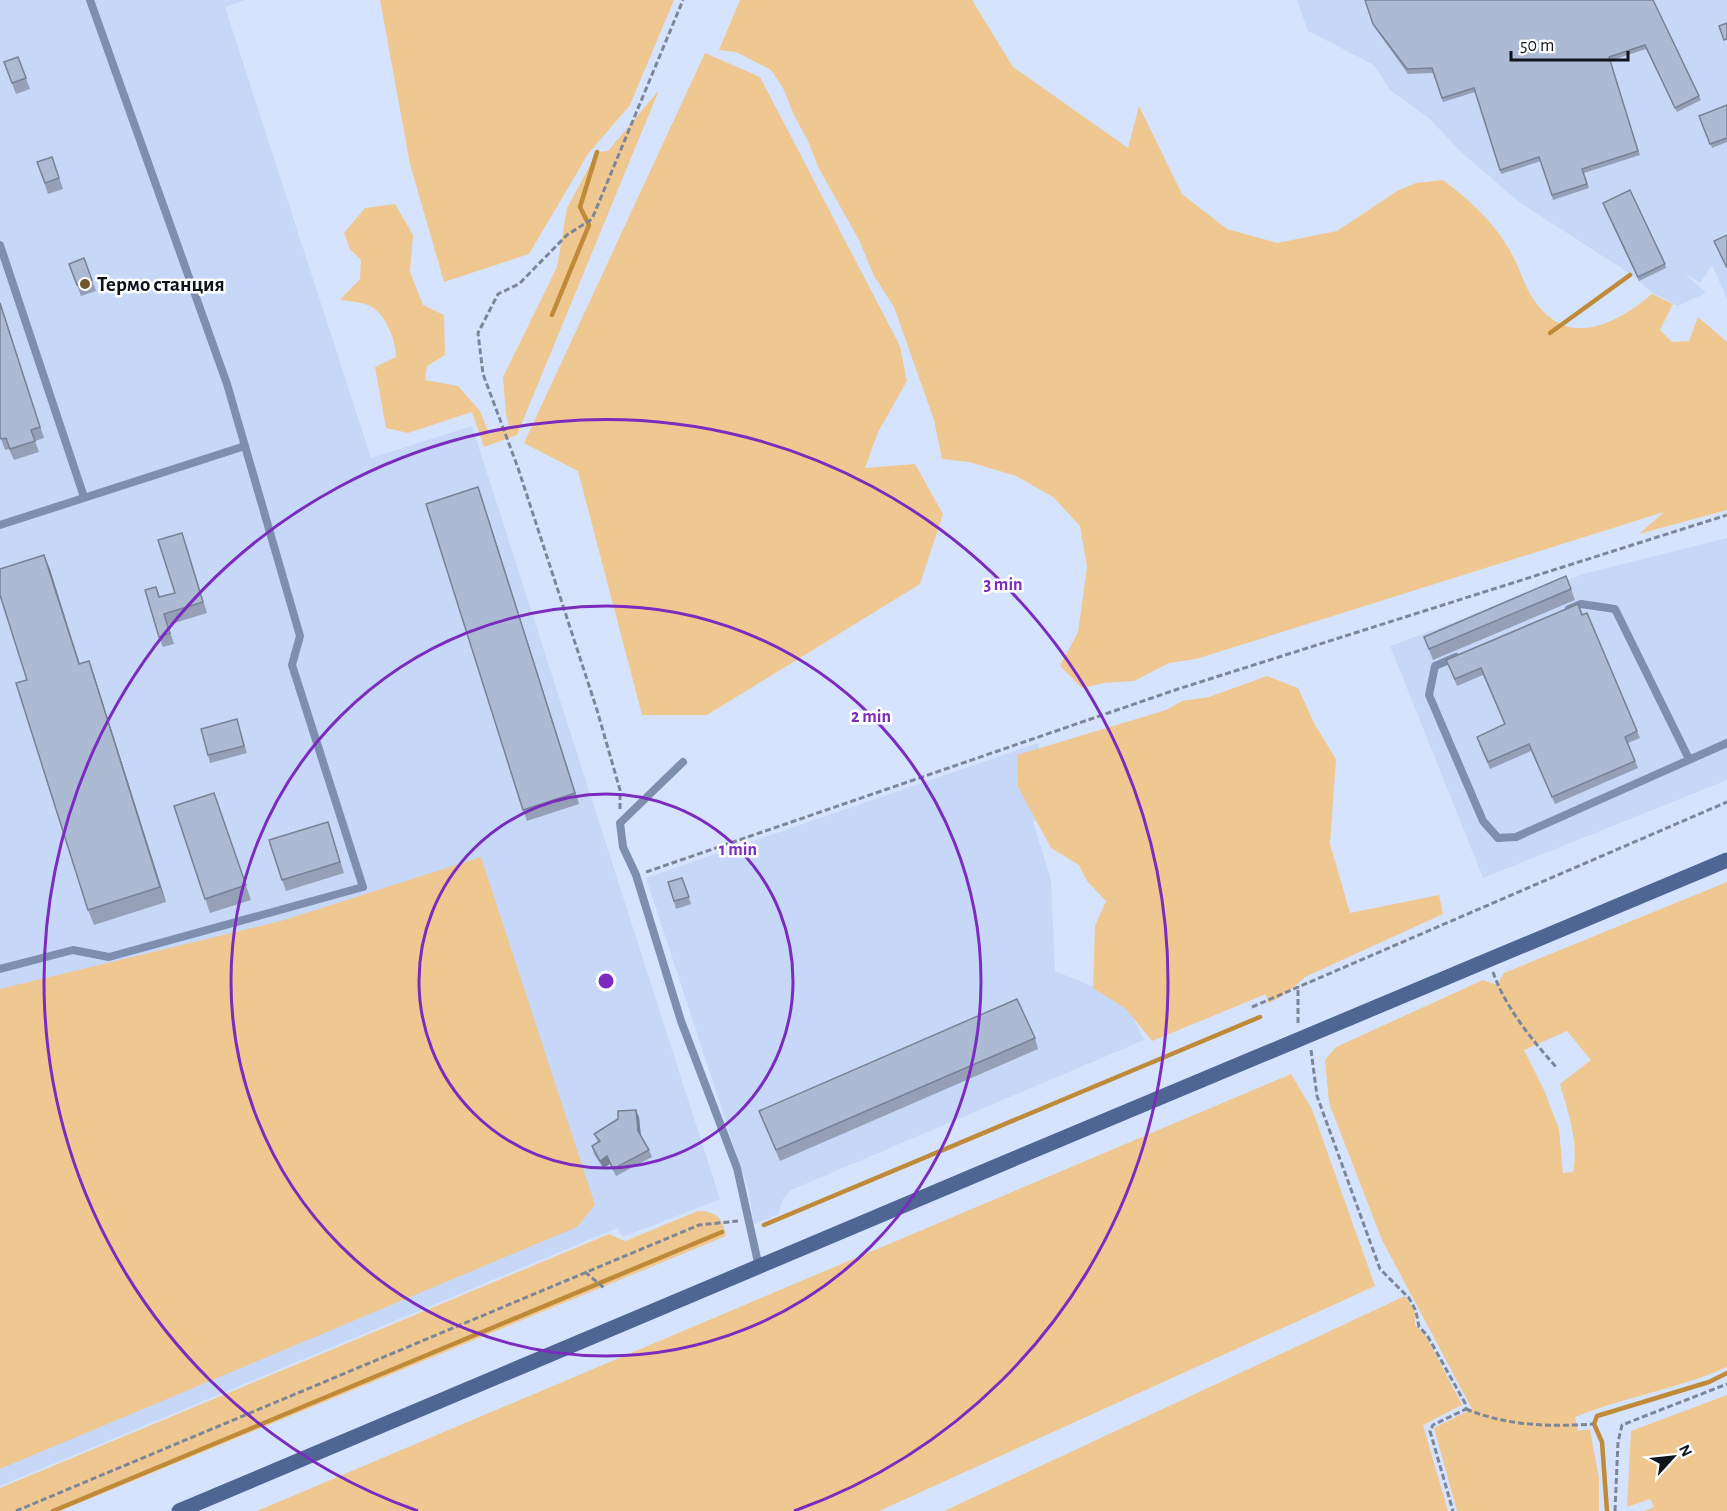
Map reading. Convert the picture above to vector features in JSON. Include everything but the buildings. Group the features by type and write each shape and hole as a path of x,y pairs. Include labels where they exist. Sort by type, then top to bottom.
{"main road":[{"path":"179,1511 759,1268 1305,1034 1727,860"}],"lane":[{"path":"0,969 74,950 109,957 363,886 292,665 300,636 227,384 90,0"},
{"path":"0,245 84,497"},
{"path":"0,525 245,446"},
{"path":"1560,613 1581,604 1614,609 1689,759"},
{"path":"1466,653 1435,666 1429,695 1483,821 1498,838 1516,837 1727,743"},
{"path":"683,762 620,823 623,847 636,875 681,1021 737,1168 759,1268"}],"path":[{"path":"620,823 620,790 597,710 518,468 483,374 477,333 498,294 519,284 567,235 592,219 683,0"},
{"path":"636,875 1178,689 1727,515"},
{"path":"1252,1007 1727,802"},
{"path":"1488,959 1503,994 1540,1048 1557,1068"},
{"path":"1298,986 1298,1022 1305,1034 1317,1096 1380,1269 1409,1298 1416,1311 1419,1327 1427,1335 1465,1403 1466,1409"},
{"path":"16,1511 699,1225 749,1220"},
{"path":"585,1272 604,1288"},
{"path":"1615,1511 1618,1442 1622,1425 1727,1384"},
{"path":"1453,1511 1430,1431 1433,1425 1466,1409 1505,1421 1536,1425 1594,1424"}],"shaded area":[{"path":"0,0 246,0 225,7 371,458 472,426 720,1199 623,1237 617,1228 0,1486"},
{"path":"380,0 674,0 630,105 588,154 529,254 444,282 410,164"},
{"path":"740,0 972,0 1013,67 1128,148 1139,106 1182,194 1227,229 1277,243 1337,231 1397,191 1416,183 1443,180 1470,202 1494,227 1514,257 1529,292 1542,310 1556,322 1571,327 1587,328 1603,324 1620,317 1652,294 1673,304 1660,330 1672,342 1689,341 1698,317 1727,342 1727,510 1639,534 1664,512 1196,659 1169,663 1134,681 1104,683 1082,688 1060,666 1078,632 1087,567 1080,526 1053,497 1016,476 969,462 942,459 934,420 894,307 874,276 859,240 818,167 783,88 771,70 736,52 719,50"},
{"path":"1297,0 1727,0 1727,299 1712,265 1700,283 1683,272 1706,293 1678,306 1653,293 1632,275 1519,202 1459,150 1430,119 1390,90 1374,65 1308,31"},
{"path":"705,53 760,77 900,346 907,381 878,432 865,468 915,464 943,514 920,584 707,715 642,715 578,471 524,443"},
{"path":"659,90 517,435 484,447 472,412 408,433 386,428 375,367 396,357 394,343 380,313 374,308 361,303 340,300 360,279 361,260 350,249 344,233 365,208 395,204 413,235 410,272 423,305 444,315 445,355 427,366 425,380 458,386 480,411 489,434 509,426 503,377 557,267 567,208 597,152 608,151"},
{"path":"1727,538 1727,780 1483,878 1390,646 1583,574"},
{"path":"1267,676 1298,688 1315,725 1336,759 1330,844 1350,913 1439,895 1443,914 1305,977 1288,992 1268,1003 1266,994 1152,1041 1126,1009 1093,988 1095,926 1106,901 1087,881 1079,865 1051,848 1018,787 1017,755 1166,710 1182,701 1209,697"},
{"path":"1038,743 1053,812 1033,822 1051,880 1055,971 1124,999 1144,1040 791,1190 783,1199 778,1214 754,1224 749,1192 646,878"},
{"path":"481,857 595,1205 577,1227 0,1469 0,989 281,921"},
{"path":"1727,882 1727,1367 1575,1417 1578,1431 1590,1429 1599,1479 1599,1511 1457,1511 1434,1428 1472,1409 1382,1240 1329,1103 1325,1060 1336,1047 1483,980 1497,985 1504,973","holes":["1567,1031 1591,1060 1560,1084 1572,1128 1575,1150 1573,1172 1563,1173 1559,1129 1544,1090 1524,1050"]},
{"path":"1291,1074 1312,1109 1375,1286 879,1511 257,1511"},
{"path":"698,1211 710,1212 718,1217 723,1224 726,1236 60,1511 0,1511 0,1488 609,1234 625,1241"},
{"path":"1405,1296 1415,1312 1415,1325 1426,1336 1462,1405 1423,1425 1448,1511 944,1511"},
{"path":"1727,1395 1727,1511 1644,1511 1654,1507 1650,1499 1627,1507 1631,1431"}],"waterway":[{"path":"552,315 589,225 580,207 597,152"},
{"path":"1550,333 1630,275"},
{"path":"764,1225 1260,1017"},
{"path":"53,1511 722,1232"},
{"path":"1607,1511 1602,1442 1594,1424 1597,1416 1709,1382 1727,1373"}],"place":[{"name":"Термо станция","path":"85,284"}]}
